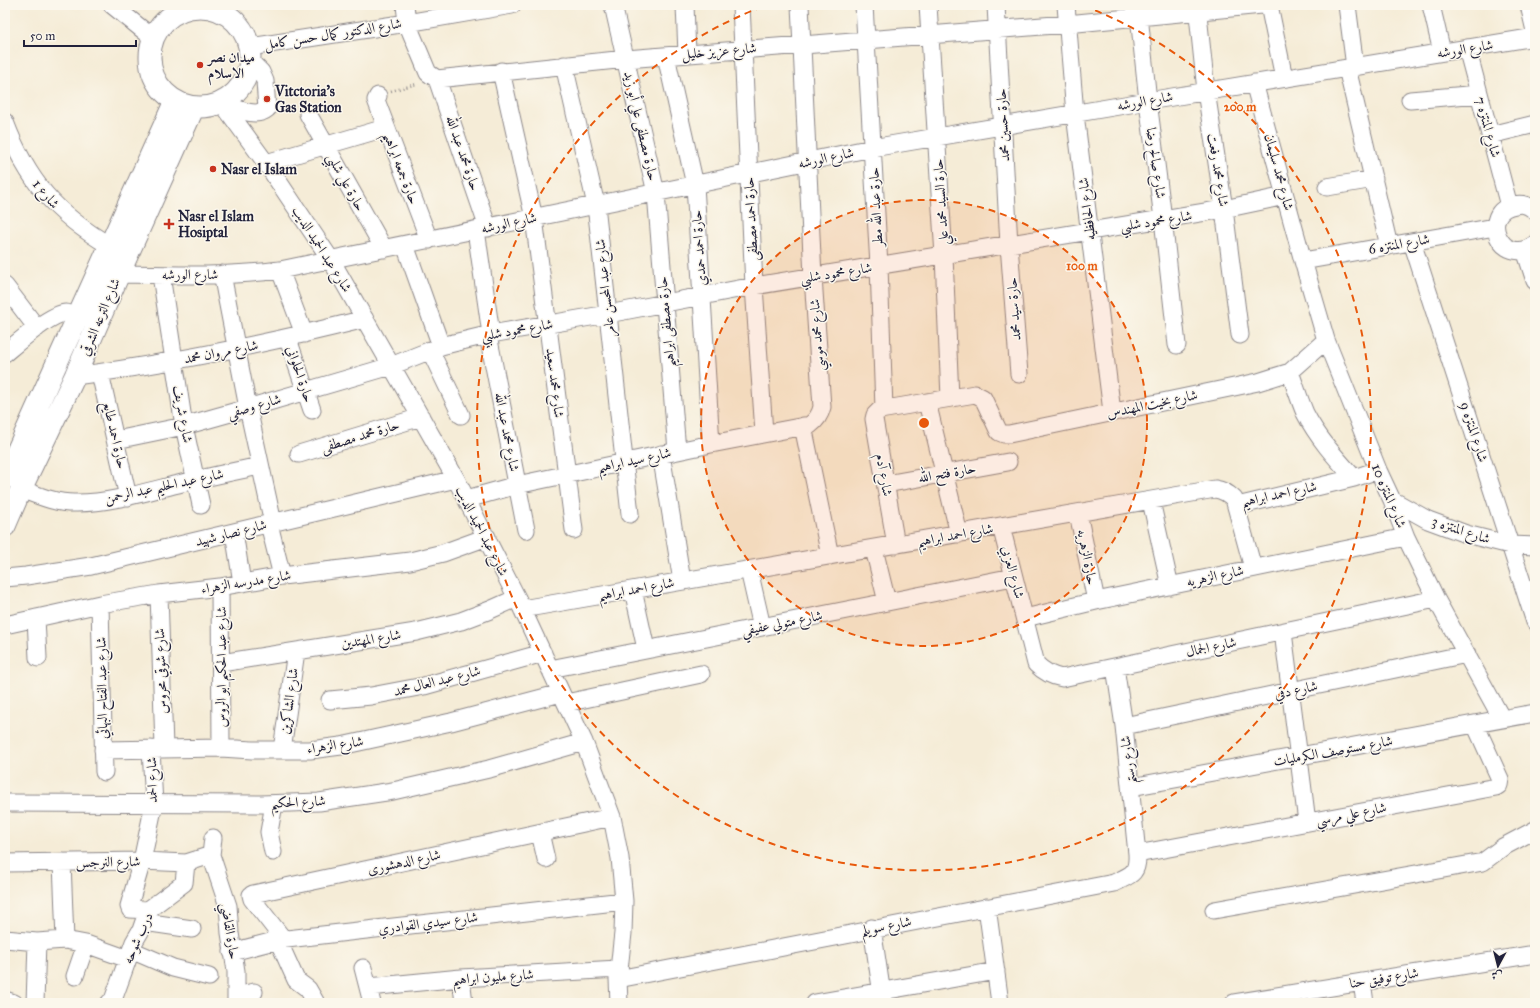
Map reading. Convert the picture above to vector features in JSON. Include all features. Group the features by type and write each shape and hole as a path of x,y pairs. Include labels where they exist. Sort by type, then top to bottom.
{"main road":[{"path":"191,8 222,9 242,30 250,54 245,81 232,97 222,103 208,107 188,106 175,101 161,89 152,74 149,56 153,38 165,21 182,10 191,8"},
{"name":"شارع الترعه الشرقي","path":"5,526 13,484 77,318 175,101"},
{"name":"شارع الترعه الشرقي","path":"13,484 75,376 194,107"}],"street":[{"path":"112,5 153,38"},
{"path":"405,5 407,23 428,73 433,78 437,79"},
{"name":"حارة مصطفى علي أبو زيد","path":"613,5 656,193"},
{"path":"685,5 687,54"},
{"name":"حارة احمد مصطفى","path":"742,5 748,174 764,433"},
{"name":"شارع محمد موسي","path":"800,5 822,407 816,420 803,426"},
{"name":"حارة عبد الله مطر","path":"864,5 879,266 884,410"},
{"name":"حارة السيد محمد علي","path":"928,5 944,256 950,398"},
{"name":"حارة حسين محمد","path":"996,5 1009,245"},
{"name":"شارع الحافظيه","path":"1066,5 1075,114 1112,412"},
{"name":"شارع عزيز خليل","path":"437,79 501,71 626,59 1067,24 1139,11 1262,5"},
{"path":"1269,5 1284,78"},
{"path":"1348,5 1351,68 1374,179 1390,246"},
{"path":"1431,5 1442,52"},
{"path":"1530,5 1535,30"},
{"name":"شارع الدكتور كمال حسن كامل","path":"250,54 407,23 504,6"},
{"name":"شارع محمد رفعت","path":"1197,8 1206,91 1224,209 1240,335"},
{"name":"شارع صالح رضا","path":"1139,11 1148,101 1177,345"},
{"name":"شارع الورشه","path":"119,274 250,274 280,270 872,148 1535,37"},
{"name":"شارع المنتزه 7","path":"1467,48 1509,206"},
{"path":"222,103 252,113 267,109 265,81 250,54"},
{"name":"حارة احمد حمدي","path":"666,56 695,184 711,444"},
{"name":"شارع عبد المحسن عامر","path":"564,65 596,206 630,514"},
{"name":"شارع محمد سعيد","path":"501,71 534,218 574,530"},
{"name":"حارة محمد عبد الله","path":"437,79 482,229"},
{"name":"شارع محمد سليمان","path":"1254,83 1303,261"},
{"path":"1410,100 1479,94"},
{"name":"حارة جمعه ابراهيم","path":"378,96 376,100 385,128 429,240"},
{"name":"شارع عبد الحميد الديب","path":"222,103 266,163 331,260 421,417 467,499 543,653 584,742 612,817 620,858 624,901 623,933 618,974 619,1003"},
{"name":"حارة علي شلبي","path":"308,114 384,249"},
{"name":"شارع 1","path":"5,122 14,145 24,164 44,193 63,214 85,232 110,246"},
{"path":"1490,135 1535,124"},
{"path":"266,163 385,128"},
{"path":"1327,187 1374,179"},
{"name":"حارة مصطفى ابراهيم","path":"656,193 664,303 669,452 682,581"},
{"name":"شارع محمود شلبي","path":"391,366 436,348 490,334 548,325 754,286 1224,209 1285,196"},
{"path":"1535,211 1521,204 1509,206 1499,215 1495,227 1499,241 1504,246 1511,250 1518,251 1530,247 1535,281"},
{"name":"شارع المنتزه 6","path":"1303,261 1495,227"},
{"name":"شارع محمد عبد الله","path":"482,229 490,334 526,530"},
{"name":"شارع المنتزه 9","path":"1412,242 1535,622"},
{"path":"404,245 436,348 461,415"},
{"name":"حارة سيد محمد","path":"1009,245 1019,374"},
{"name":"شارع المنتزه 10","path":"1303,261 1326,340 1406,537 1436,599 1502,719"},
{"name":"حارة الحلواني","path":"280,270 296,336 306,390 312,410"},
{"path":"222,274 282,576"},
{"name":"شارع شريف","path":"161,275 184,426 201,505"},
{"path":"5,286 37,328"},
{"path":"5,353 58,314 70,314 77,318"},
{"name":"شارع مروان محمد","path":"75,376 175,361 237,349 365,319"},
{"name":"شارع بخيت المهندس","path":"950,398 975,394 983,398 996,427 999,432 1004,434 1258,382 1290,372 1326,340"},
{"name":"شارع وصفي","path":"116,440 184,426 391,366"},
{"path":"1290,372 1306,413 1318,435 1335,458 1354,478"},
{"name":"حارة احمد طايع","path":"100,373 128,497"},
{"path":"884,410 950,398"},
{"path":"927,402 959,534"},
{"name":"شارع آدم","path":"884,410 877,412 874,419 896,545"},
{"name":"حارة محمد مصطفى","path":"299,454 421,417"},
{"path":"803,426 830,556"},
{"name":"شارع سيد ابراهيم","path":"467,499 517,485 669,452 803,426"},
{"name":"حارة فتح الله","path":"886,484 1008,462"},
{"name":"شارع عبد الحليم عبد الرحمن","path":"13,484 45,498 66,503 78,503 128,497 260,466"},
{"name":"شارع احمد ابراهيم","path":"519,604 633,590 1214,489 1229,493 1234,499 1236,506 1354,478 1378,470"},
{"name":"شارع نصار شهيد","path":"5,578 91,566 456,479"},
{"name":"شارع المنتزه 3","path":"1392,500 1428,520 1466,534 1510,545 1535,546"},
{"path":"1151,501 1170,586"},
{"path":"1236,506 1253,568"},
{"name":"حارة الزهريه","path":"1078,513 1096,601"},
{"name":"شارع العزبي","path":"1001,526 1013,577 1025,618"},
{"path":"234,532 242,583"},
{"name":"شارع مدرسه الزهراء","path":"5,625 100,604 159,594 282,576 410,561 443,553 486,537"},
{"name":"شارع الزهريه","path":"1025,618 1096,601 1406,537"},
{"path":"874,549 886,602"},
{"path":"749,570 762,626"},
{"name":"شارع متولي عفيفي","path":"550,669 1013,577"},
{"name":"شارع عبد الحكيم ابو الروس","path":"220,586 221,748"},
{"path":"633,590 646,650"},
{"name":"شارع شوقي محروس","path":"158,748 159,594"},
{"name":"شارع الجمال","path":"1025,618 1036,664 1043,671 1052,676 1062,678 1436,599"},
{"name":"شارع عبد الفتاح البهائي","path":"100,604 104,772"},
{"name":"شارع المهتدين","path":"221,663 416,632 438,627 490,610 519,604"},
{"path":"36,618 38,658"},
{"path":"1283,632 1307,822"},
{"name":"شارع الشاكرين","path":"282,750 296,652"},
{"name":"شارع عبد العال محمد","path":"330,700 371,696 424,686 543,653"},
{"name":"شارع دقي","path":"1124,726 1467,654"},
{"name":"شارع رستم","path":"1115,668 1124,726 1137,854"},
{"name":"شارع الزهراء","path":"103,750 158,748 310,750 341,746 564,698 701,674"},
{"name":"شارع مستوصف الكرمليات","path":"1131,787 1535,713"},
{"name":"شارع علي مرسي","path":"1137,854 1496,787 1499,785 1500,779 1475,724"},
{"name":"شارع الحكيم","path":"5,804 274,804 319,802 393,791 488,769 584,742"},
{"name":"شارع الحمد","path":"146,916 129,908 142,861 154,804 158,748"},
{"path":"273,852 269,832 274,804"},
{"name":"شارع الدهشورى","path":"281,940 252,899 251,896 253,894 612,817"},
{"path":"1214,910 1482,862 1535,830"},
{"path":"540,833 546,859"},
{"name":"حارة القاضي","path":"213,838 210,855 228,906 232,952 236,972 236,999"},
{"name":"شارع سويلم","path":"618,974 1114,883 1132,875 1138,865 1137,854"},
{"name":"شارع النرجس","path":"5,863 142,861 186,863 210,855"},
{"path":"62,862 65,940"},
{"name":"درب شوحه","path":"109,1003 113,1000 129,954 146,916 184,883 186,863"},
{"name":"شارع سيدي القوادري","path":"232,952 281,940 624,901"},
{"path":"987,907 1000,1003"},
{"path":"146,916 192,929"},
{"path":"872,928 882,997"},
{"path":"5,938 37,942 65,940 86,944 129,954 173,968 209,977"},
{"path":"281,940 296,980 308,989 316,1003"},
{"path":"35,1003 37,942"},
{"path":"75,976 86,944"},
{"name":"شارع توفيق حنا","path":"1234,1003 1535,954"},
{"path":"363,968 371,995"},
{"path":"815,1003 882,997 996,972"},
{"name":"شارع مليون ابراهيم","path":"371,995 461,978 618,974"},
{"path":"461,978 464,1003"},
{"path":"1362,982 1365,1003"},
{"path":"236,999 254,992"},
{"path":"5,1000 14,1003"}],"path":[{"path":"378,96 382,93 437,79"}],"place":[{"name":"ميدان نصر الاسلام","path":"200,65"},
{"name":"Vitctoria's Gas Station","path":"267,99"},
{"name":"Nasr el Islam","path":"213,169"},
{"name":"Nasr el Islam Hosiptal","path":"169,224"}]}
